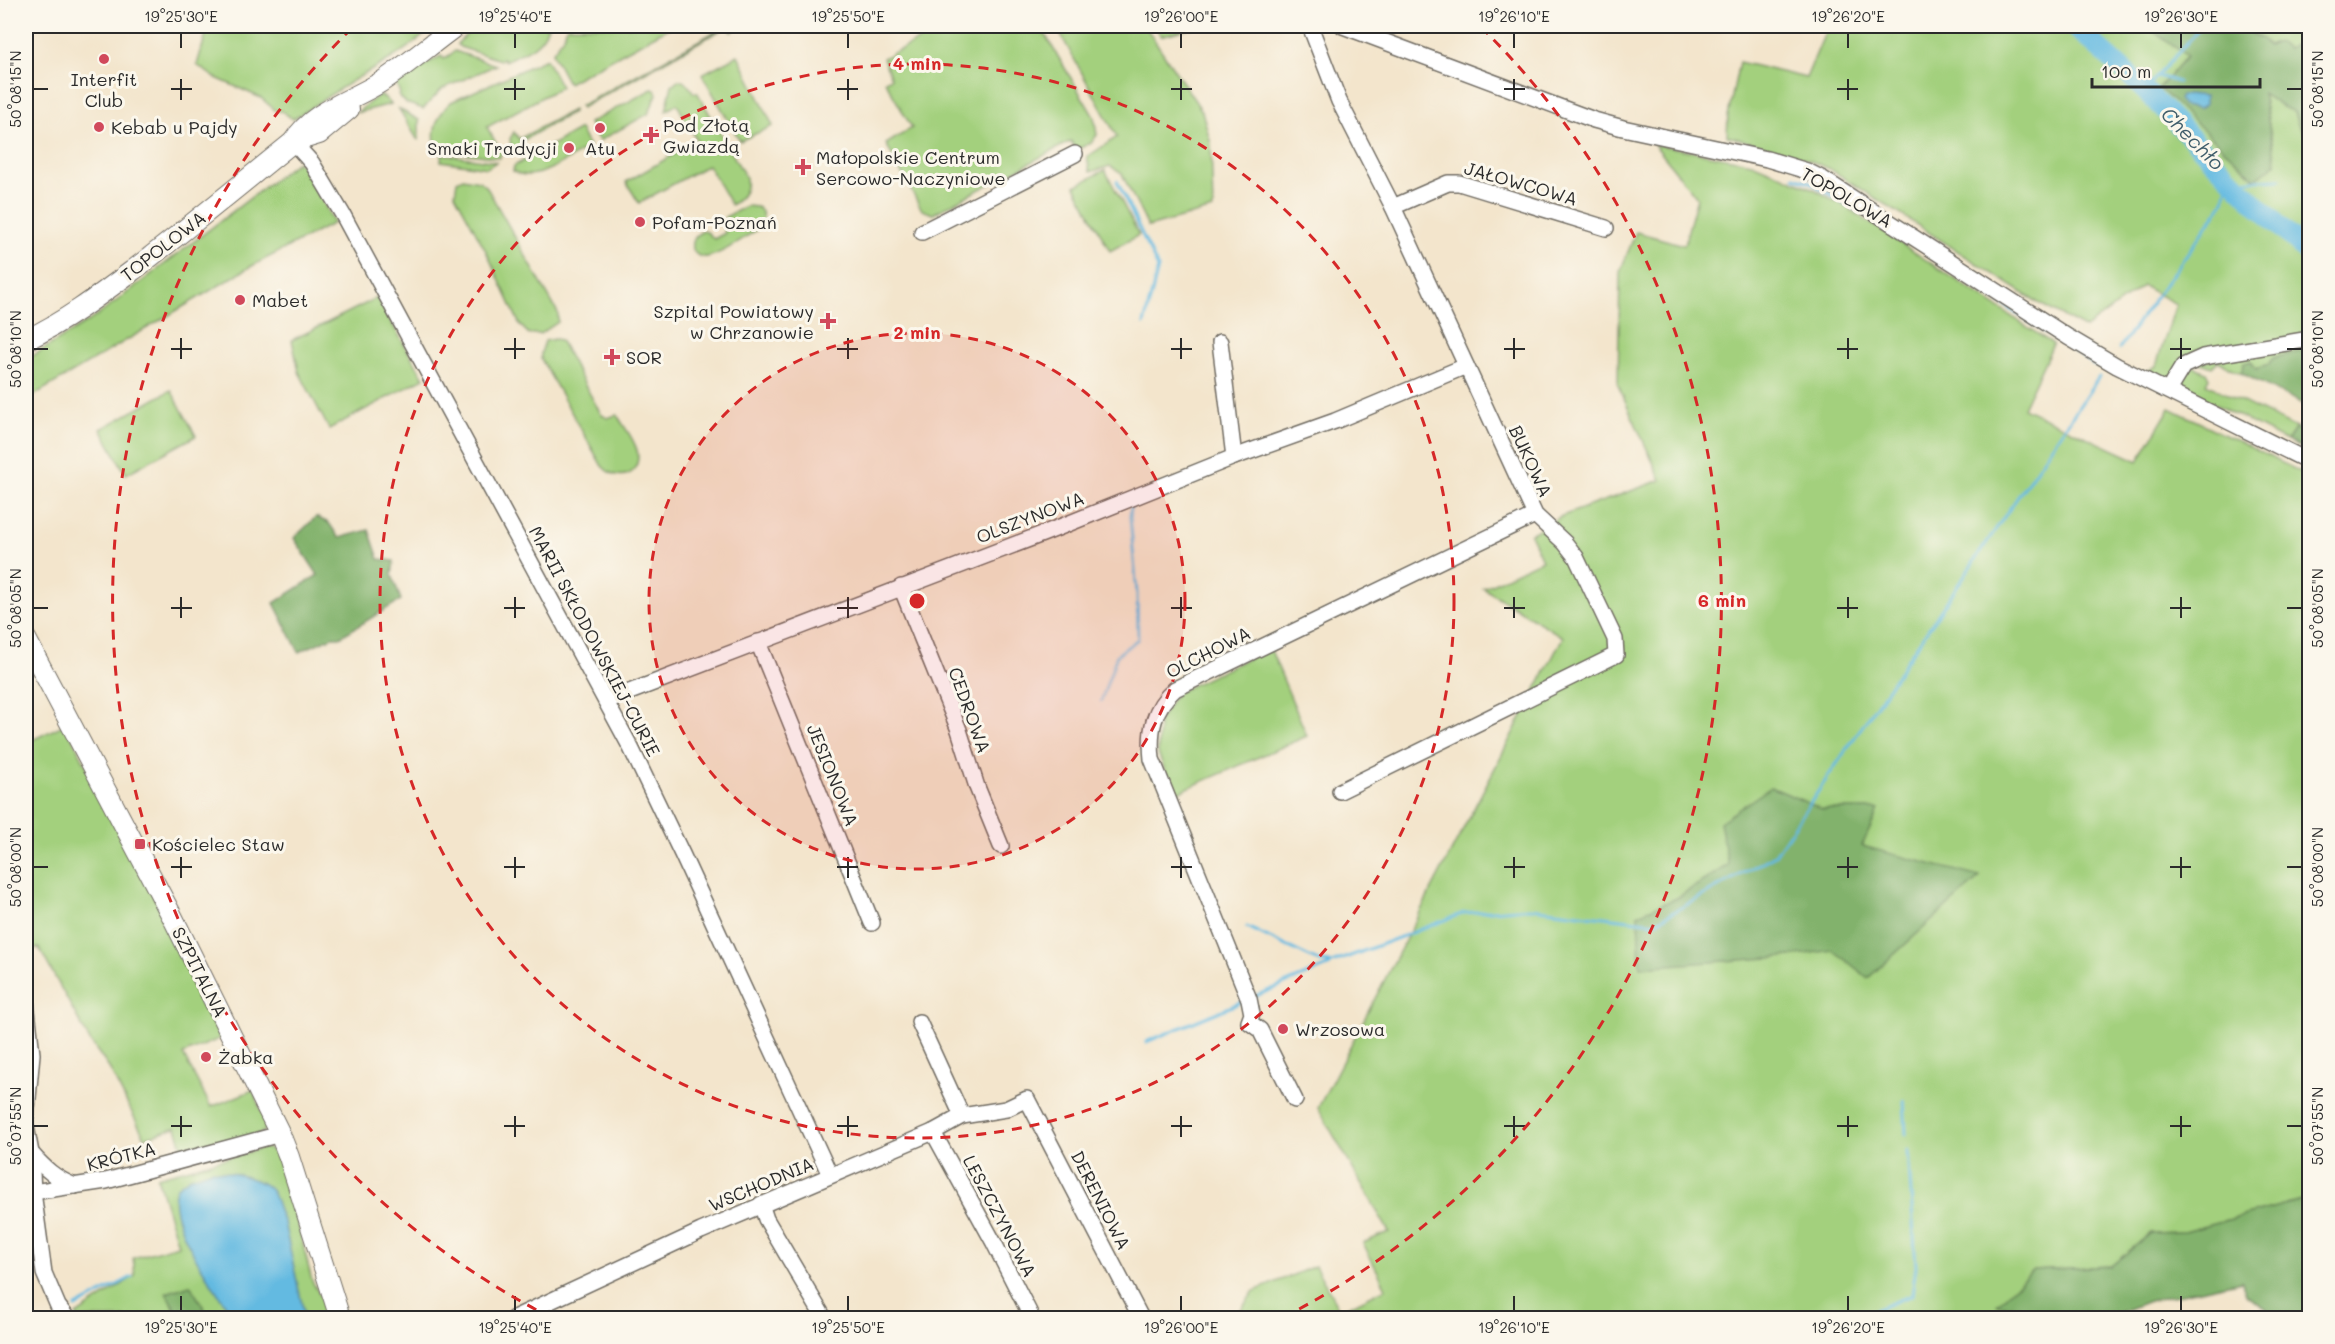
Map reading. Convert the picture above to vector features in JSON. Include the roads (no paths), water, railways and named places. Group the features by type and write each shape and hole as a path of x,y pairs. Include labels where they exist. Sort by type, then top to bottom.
{"main road":[{"name":"TOPOLOWA","path":"26,340 81,310 293,142 301,129 310,122 340,102 376,85 456,26"},
{"name":"SZPITALNA","path":"26,639 152,877 280,1134 340,1318"}],"street":[{"name":"BUKOWA","path":"1310,26 1339,101 1393,207 1534,515 1565,543 1576,557 1615,639 1616,656 1340,791"},
{"name":"TOPOLOWA","path":"1343,26 1594,120 1767,159 1807,171 1850,194 2068,337 2107,360 2310,462"},
{"name":"MARII SKŁODOWSKIEJ-CURIE","path":"293,142 312,163 344,215 606,701 682,854 830,1175"},
{"path":"922,232 1075,154"},
{"name":"JAŁOWCOWA","path":"1393,207 1448,183 1459,183 1606,228"},
{"path":"2172,384 2183,366 2204,357 2310,339"},
{"path":"1220,342 1234,457"},
{"path":"2191,362 2207,370"},
{"name":"OLSZYNOWA","path":"606,701 1045,533 1234,457 1335,421 1466,366"},
{"name":"OLCHOWA","path":"1295,1100 1260,1030 1249,1022 1252,1014 1249,999 1152,759 1151,732 1158,706 1175,689 1534,515"},
{"name":"CEDROWA","path":"901,587 959,730 977,787 1001,846"},
{"name":"JESIONOWA","path":"758,642 872,923"},
{"path":"26,1001 32,1054 26,1120"},
{"path":"919,1022 962,1116"},
{"name":"WSCHODNIA","path":"514,1318 761,1204 933,1132 962,1116 1006,1108 1027,1099"},
{"name":"DERENIOWA","path":"1027,1099 1141,1318"},
{"path":"26,1126 44,1273 58,1306 67,1318"},
{"name":"LESZCZYNOWA","path":"933,1132 1032,1318"},
{"name":"KRÓTKA","path":"33,1184 75,1186 106,1181 280,1134"},
{"name":"KRÓTKA","path":"31,1153 53,1175 75,1186"},
{"path":"33,1184 53,1175"},
{"path":"761,1204 766,1219 824,1318"}],"water":[{"path":"2187,94 2205,96 2205,105 2199,109 2183,106 2179,100 2181,96"},
{"path":"212,1170 253,1179 268,1187 272,1192 284,1222 305,1318 234,1318 205,1273 184,1235 174,1200 177,1187 189,1178"}],"waterway":[{"name":"Chechło","path":"2073,26 2133,79 2237,185 2310,255"},
{"path":"2145,90 2202,26"},
{"path":"2158,76 2178,82"},
{"path":"2119,349 2224,202 2228,176"},
{"path":"1794,177 1810,182 1861,212"},
{"path":"2233,181 2280,179"},
{"path":"1117,181 1158,268 1144,324"},
{"name":"Chechło","path":"2294,240 2302,237"},
{"path":"1973,284 2098,367"},
{"path":"1247,927 1320,962 1332,963 1464,913 1530,908 1654,923 1775,855 2099,377"},
{"path":"1101,701 1117,655 1138,639 1131,506"},
{"path":"1253,997 1330,965"},
{"path":"1146,1042 1244,1001"},
{"path":"1904,1100 1906,1134"},
{"path":"1855,1318 1912,1295 1916,1266 1908,1150"},
{"path":"76,1307 132,1277"}],"place":[{"name":"Interfit Club","path":"104,59"},
{"name":"Kebab u Pajdy","path":"99,127"},
{"name":"Atu","path":"600,128"},
{"name":"Pod Złotą Gwiazdą","path":"651,135"},
{"name":"Smaki Tradycji","path":"569,148"},
{"name":"Małopolskie Centrum Sercowo-Naczyniowe","path":"803,167"},
{"name":"Pofam-Poznań","path":"640,222"},
{"name":"Mabet","path":"240,300"},
{"name":"Szpital Powiatowy w Chrzanowie","path":"828,321"},
{"name":"SOR","path":"612,357"},
{"name":"Kościelec Staw","path":"140,844"},
{"name":"Wrzosowa","path":"1283,1029"},
{"name":"Żabka","path":"206,1057"}]}
